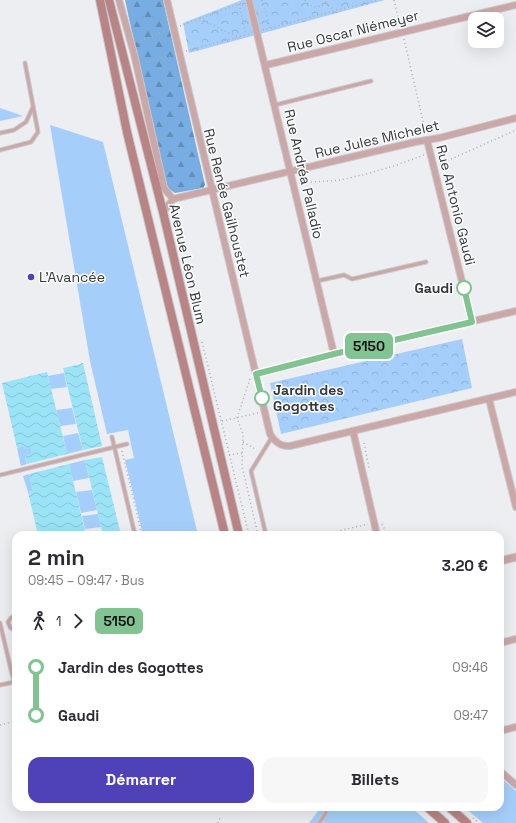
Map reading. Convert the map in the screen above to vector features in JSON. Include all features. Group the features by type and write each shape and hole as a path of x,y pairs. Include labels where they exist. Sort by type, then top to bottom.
{"main road":[{"name":"Avenue Léon Blum","path":"100,0 127,132 224,531"},
{"name":"Avenue Léon Blum","path":"108,0 130,90 163,212 238,531"},
{"path":"113,0 130,90"},
{"path":"432,811 445,823"},
{"path":"454,811 467,823"}],"street":[{"path":"119,0 134,54 164,188 173,199 163,212"},
{"name":"Rue Renée Gailhoustet","path":"167,0 211,190 270,434 272,437"},
{"name":"Rue Andréa Palladio","path":"249,0 266,65 293,185 334,354"},
{"name":"Rue Oscar Niémeyer","path":"266,65 516,5"},
{"name":"Rue Jules Michelet","path":"173,199 516,118"},
{"name":"Rue Antonio Gaudi","path":"427,140 432,154 472,322"},
{"path":"256,374 516,311"},
{"path":"272,437 279,444 287,446 516,392"},
{"path":"489,399 516,507"},
{"path":"353,431 376,531"},
{"path":"504,560 516,557"},
{"path":"504,642 516,639"},
{"path":"504,730 516,727"},
{"path":"504,774 516,785"}],"lane":[{"path":"0,150 31,142 38,132 25,63"},
{"path":"275,105 371,81"},
{"path":"0,133 14,130 26,122 33,107"},
{"path":"317,281 344,275 352,279 426,262"},
{"path":"112,436 134,531"},
{"path":"265,531 251,471 272,437"},
{"path":"0,475 127,444"},
{"path":"12,617 8,622 10,628 12,629"},
{"path":"0,623 12,674"},
{"path":"0,685 12,682"},
{"path":"319,823 326,811"}],"path":[{"path":"127,0 130,14"},
{"path":"137,42 249,0"},
{"path":"262,0 270,28"},
{"path":"305,0 310,6 314,7 322,6 327,0"},
{"path":"394,0 427,140"},
{"path":"325,3 332,8 333,11"},
{"path":"239,4 246,35"},
{"path":"200,18 222,30 240,37"},
{"path":"435,167 516,130"},
{"path":"293,185 300,183 340,180 366,174 421,156 432,154"},
{"path":"168,176 170,183 178,188 180,197"},
{"path":"201,336 248,531"},
{"path":"250,379 237,418 243,434 242,466 257,531"},
{"path":"222,421 258,413"},
{"path":"243,442 257,450"},
{"path":"364,442 370,471"},
{"path":"115,452 122,450 141,531"},
{"path":"229,455 242,453"},
{"path":"381,519 386,531"},
{"path":"337,531 370,523"},
{"path":"0,725 12,722"},
{"path":"218,823 220,818"}],"green space":[{"path":"125,0 163,0 205,185 203,188 175,193 169,189 165,182"},
{"path":"242,0 385,0 189,53 183,23"},
{"path":"0,108 23,116 0,121"},
{"path":"50,125 103,142 197,531 142,531 125,460 134,458 128,430 107,434 90,361"},
{"name":"Jardin des Gogottes","path":"462,339 472,388 281,434 270,383"},
{"path":"64,373 67,387 51,389 48,376"},
{"path":"72,408 76,424 60,426 56,410"},
{"path":"78,433 83,450 67,454 63,436"},
{"path":"23,446 31,448 32,454 25,456 27,464 21,466 17,448"},
{"path":"85,460 89,478 73,481 69,464"},
{"path":"29,474 33,491 28,492 23,476"},
{"path":"92,490 97,510 81,513 76,492"},
{"path":"98,514 101,527 85,529 82,516"},
{"path":"504,780 516,791 516,823 483,823 469,811 504,811"},
{"path":"318,811 416,811 429,823 309,823"}],"water":[{"path":"83,363 102,446 83,450 63,368"},
{"path":"47,372 67,454 27,464 25,455 32,454 31,448 24,449 23,446 17,448 2,383"},
{"path":"102,457 120,531 102,531 85,460"},
{"path":"69,464 85,531 37,531 28,492 33,491 29,474"}],"bus line":[{"name":"5150","path":"262,398 256,374 472,322 464,288"}],"place":[{"name":"L'Avancée","path":"31,277"},
{"name":"Gaudi","path":"464,288"},
{"name":"Jardin des Gogottes","path":"262,398"}]}
